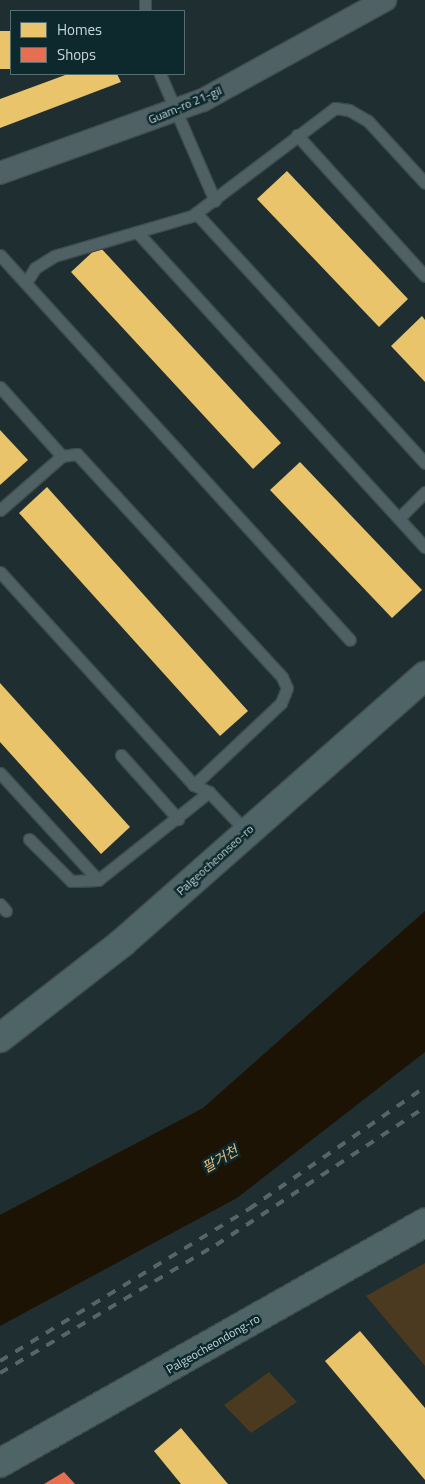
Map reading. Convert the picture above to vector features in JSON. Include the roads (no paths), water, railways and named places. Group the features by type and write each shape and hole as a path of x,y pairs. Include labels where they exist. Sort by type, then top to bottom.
{"main road":[{"name":"Palgeocheonseo-ro","path":"0,1038 122,943 425,676"},
{"name":"Palgeocheondong-ro","path":"0,1463 425,1223"}],"street":[{"name":"Guam-ro 21-gil","path":"0,173 176,111 385,0"}],"lane":[{"path":"160,75 215,201"},
{"path":"27,281 35,268 54,256 196,213 215,201 322,114 336,108 349,110 368,121 425,183"},
{"path":"297,135 425,276"},
{"path":"196,213 425,463"},
{"path":"137,232 425,547"},
{"path":"0,255 27,281 350,640"},
{"path":"0,387 62,456"},
{"path":"0,510 62,456 77,454 89,463 287,688 281,703 194,785"},
{"path":"399,518 425,492"},
{"path":"0,572 194,785 209,792 247,832"},
{"path":"121,755 178,819"},
{"path":"0,773 98,880"},
{"path":"29,839 71,881 98,880 178,819 209,792"}],"water":[{"name":"팔거천","path":"425,911 425,1052 237,1198 0,1326 0,1215 203,1108"}],"railway":[{"path":"0,1361 249,1209 425,1087"},
{"path":"0,1373 216,1245 425,1107"}]}
